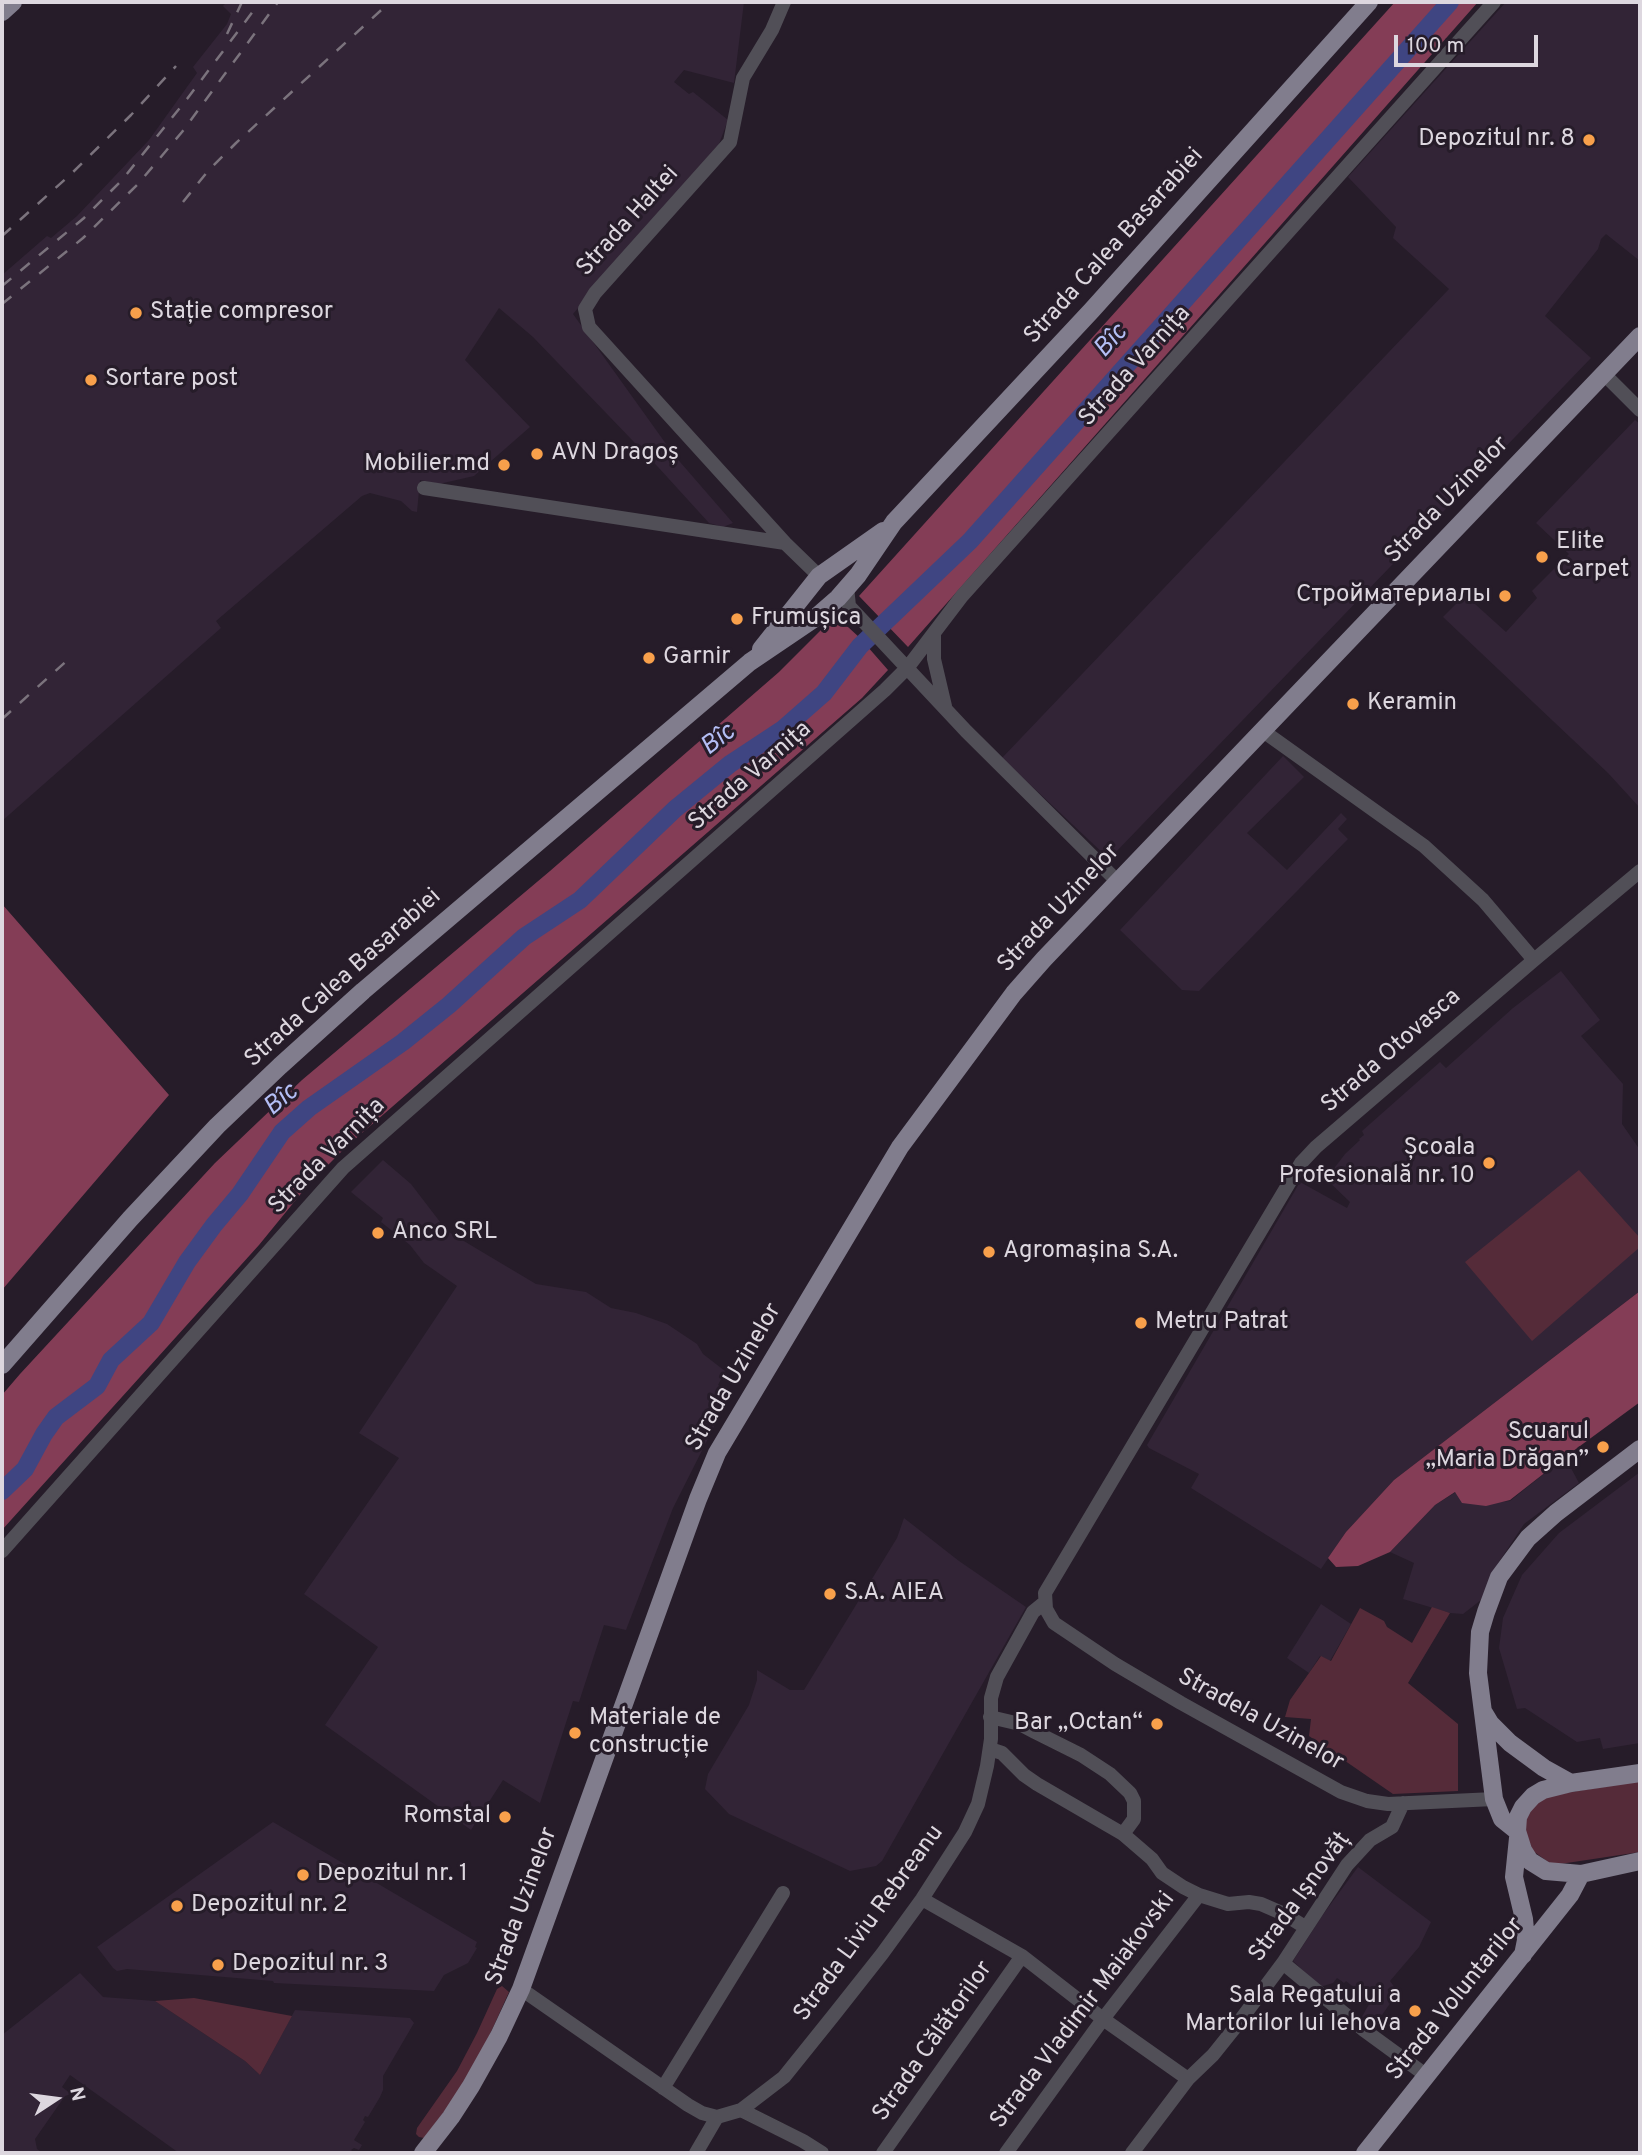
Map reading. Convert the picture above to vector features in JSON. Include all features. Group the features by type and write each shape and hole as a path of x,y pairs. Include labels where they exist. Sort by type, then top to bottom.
{"main road":[{"path":"2,12 13,2"},
{"name":"Strada Calea Basarabiei","path":"2,1365 130,1219 217,1126 280,1066 363,991 750,662 816,618 829,606 858,575 894,522 1101,300 1369,2"},
{"name":"Strada Uzinelor","path":"423,2153 471,2086 521,1989 693,1512 717,1453 900,1147 1014,993 1640,336"},
{"name":"Strada Calea Basarabiei","path":"750,662 820,577 894,522"},
{"path":"829,606 818,598 820,577 840,576 847,587"},
{"path":"1640,1449 1541,1525 1516,1551 1499,1577 1486,1612 1480,1632 1478,1673 1494,1799 1502,1819 1517,1835 1530,1861 1546,1871 1581,1874 1640,1861"},
{"path":"1481,1707 1490,1723 1510,1743 1544,1769 1571,1783"},
{"path":"1494,1799 1503,1804 1533,1796 1552,1787 1640,1773"},
{"path":"1523,1955 1526,1940 1524,1919 1514,1877 1518,1817 1533,1796"},
{"name":"Strada Voluntarilor","path":"1365,2153 1570,1895 1581,1874"}],"street":[{"name":"Strada Haltei","path":"784,2 772,30 743,78 730,142 595,293 585,309 589,327 785,543 820,577"},
{"name":"Strada Varnița","path":"2,1551 343,1168 885,690 903,663 934,632 962,596 1494,2"},
{"path":"1603,373 1640,410"},
{"path":"424,488 785,543"},
{"path":"847,587 852,610 929,692 1118,882"},
{"path":"829,606 852,610"},
{"path":"934,632 937,674 947,710"},
{"path":"885,690 905,685 929,692"},
{"path":"1263,731 1424,846 1483,900 1534,960"},
{"name":"Strada Otovasca","path":"1045,1598 1301,1163 1316,1147 1640,871"},
{"name":"Strada Liviu Rebreanu","path":"717,2117 741,2110 784,2077 882,1954 922,1899 965,1832 978,1804 990,1749 991,1698 997,1678 1033,1612 1045,1598"},
{"name":"Stradela Uzinelor","path":"1045,1598 1048,1613 1054,1623 1115,1664 1341,1792 1367,1801 1403,1803 1494,1799"},
{"path":"990,1717 1020,1724 1081,1755 1111,1774 1135,1801 1134,1819 1123,1834"},
{"path":"990,1749 1002,1753 1037,1784 1123,1834 1152,1859 1162,1872 1199,1895 1228,1903 1261,1904 1305,1927"},
{"name":"Strada Ișnovăț","path":"1132,2153 1188,2079 1213,2055 1283,1962 1347,1865 1370,1840 1394,1825 1403,1803"},
{"path":"663,2088 783,1893"},
{"name":"Strada Vladimir Maiakovski","path":"1006,2153 1199,1895"},
{"path":"922,1899 1022,1956 1103,2020 1188,2079"},
{"name":"Strada Călătorilor","path":"883,2153 1022,1956"},
{"path":"1283,1962 1364,2030 1427,2076"},
{"path":"521,1989 663,2088 702,2113 717,2117 696,2153"},
{"path":"741,2110 822,2153"}],"shaded area":[{"path":"227,2 744,2 734,83 684,70 674,82 689,94 693,92 728,120 719,144 573,314 674,455 733,523 723,527 709,523 533,337 499,308 465,360 530,427 474,476 439,484 420,480 417,512 401,501 370,493 362,496 216,621 221,628 2,821 2,275 47,236 51,238 77,216 149,140 197,73 193,67 227,24 231,14 223,6"},
{"path":"1395,2 1478,2 908,647 859,596"},
{"path":"1506,2 1640,2 1640,261 1606,234 1601,239 1598,249 1545,316 1591,358 1114,854 1107,857 1002,758 1449,289 1393,238 1396,227 1348,177"},
{"path":"1635,420 1640,424 1640,808 1608,773 1443,617 1465,595 1506,632 1537,598 1532,591 1569,554 1536,523"},
{"path":"834,624 848,627 888,670 862,698 346,1147 308,1185 259,1245 2,1530 2,1395 20,1374 215,1163 302,1080 550,871 779,672 823,628"},
{"path":"1283,756 1304,777 1247,833 1287,870 1341,813 1347,819 1338,829 1348,839 1199,991 1182,990 1120,930"},
{"path":"2,904 169,1095 2,1290"},
{"path":"1561,971 1600,1020 1581,1036 1623,1084 1622,1124 1640,1150 1640,1291 1394,1480 1346,1532 1321,1569 1191,1488 1199,1474 1147,1445 1300,1182 1347,1208 1350,1202 1326,1179 1364,1135 1362,1131 1440,1062 1446,1068 1513,1008"},
{"path":"383,1160 411,1184 447,1231 536,1284 586,1292 611,1308 667,1324 697,1344 703,1354 725,1371 718,1385 731,1393 673,1508 626,1630 604,1625 579,1702 573,1701 540,1803 503,1780 471,1830 325,1725 378,1647 304,1594 399,1458 359,1433 457,1286 424,1263 410,1245 381,1222 383,1218 351,1192"},
{"path":"1579,1170 1640,1238 1640,1247 1532,1341 1465,1262"},
{"path":"1640,1291 1640,1402 1510,1500 1486,1506 1462,1503 1455,1492 1435,1505 1390,1552 1358,1566 1336,1567 1328,1558 1346,1532 1394,1480"},
{"path":"1565,1457 1579,1483 1524,1524 1493,1571 1481,1600 1463,1614 1450,1613 1403,1599 1414,1563 1390,1552 1435,1505 1456,1492 1500,1502 1510,1501"},
{"path":"1640,1472 1640,1743 1603,1749 1600,1738 1577,1742 1525,1708 1517,1709 1499,1648 1503,1618 1522,1575 1559,1533"},
{"path":"904,1518 959,1561 1026,1607 882,1861 876,1866 850,1871 729,1814 705,1789 708,1774 749,1705 757,1680 757,1670 790,1690 804,1690 897,1538"},
{"path":"1321,1604 1351,1624 1330,1661 1320,1656 1309,1673 1287,1658"},
{"path":"1432,1607 1450,1613 1408,1683 1458,1724 1458,1791 1393,1794 1309,1736 1311,1719 1285,1717 1290,1700 1321,1656 1331,1661 1360,1608 1384,1621 1387,1627 1412,1643"},
{"path":"1640,1781 1640,1852 1551,1864 1533,1851 1524,1830 1525,1823 1528,1813 1543,1798"},
{"path":"273,1822 477,1942 477,1948 468,1963 444,1975 434,1991 274,1983 127,1969 117,1971 113,1968 97,1947"},
{"path":"1358,1867 1431,1922 1419,1947 1390,1981 1398,1992 1373,2028 1360,2020 1371,2001 1346,1981 1344,1983 1337,1978 1333,1983 1320,1987 1293,1961"},
{"path":"80,1973 103,1997 155,2001 245,2061 260,2075 295,2010 410,2018 414,2023 383,2076 383,2090 368,2117 365,2116 363,2120 365,2122 354,2140 362,2145 359,2150 351,2150 354,2153 179,2153 70,2075 62,2087 71,2094 65,2096 35,2139 37,2149 43,2153 2,2153 2,2035"},
{"path":"502,1986 509,1992 486,2043 454,2099 424,2138 419,2137 416,2134 417,2128 457,2071 497,1989"},
{"path":"194,1998 292,2016 260,2075 245,2061 155,2001"}],"waterway":[{"name":"Bîc","path":"2,1491 25,1469 56,1417 97,1386 111,1360 151,1323 187,1262 240,1194 282,1132 309,1108 403,1042 449,1005 524,937 580,900 675,809 730,764 783,729 824,693 860,646 970,541 1450,2"}],"railway":[{"path":"227,34 242,2"},
{"path":"2,286 84,218 122,180 260,2"},
{"path":"2,304 83,238 138,184 182,132 278,2"},
{"path":"183,202 208,171 236,143 390,2"},
{"path":"2,236 70,175 176,66"},
{"path":"2,719 71,657"}],"place":[{"name":"Depozitul nr. 8","path":"1589,140"},
{"name":"Stație compresor","path":"136,313"},
{"name":"Sortare post","path":"91,380"},
{"name":"AVN Dragoș","path":"537,454"},
{"name":"Mobilier.md","path":"504,465"},
{"name":"Elite Carpet","path":"1542,557"},
{"name":"Стройматериалы","path":"1505,596"},
{"name":"Frumușica","path":"737,619"},
{"name":"Garnir","path":"649,658"},
{"name":"Keramin","path":"1353,704"},
{"name":"Școala Profesională nr. 10","path":"1489,1163"},
{"name":"Anco SRL","path":"378,1233"},
{"name":"Agromașina S.A.","path":"989,1252"},
{"name":"Metru Patrat","path":"1141,1323"},
{"name":"Scuarul „Maria Drăgan”","path":"1603,1447"},
{"name":"S.A. AIEA","path":"830,1594"},
{"name":"Bar „Octan“","path":"1157,1724"},
{"name":"Materiale de construcție","path":"575,1733"},
{"name":"Romstal","path":"505,1817"},
{"name":"Depozitul nr. 1","path":"303,1875"},
{"name":"Depozitul nr. 2","path":"177,1906"},
{"name":"Depozitul nr. 3","path":"218,1965"},
{"name":"Sala Regatului a Martorilor lui Iehova","path":"1415,2011"}]}
